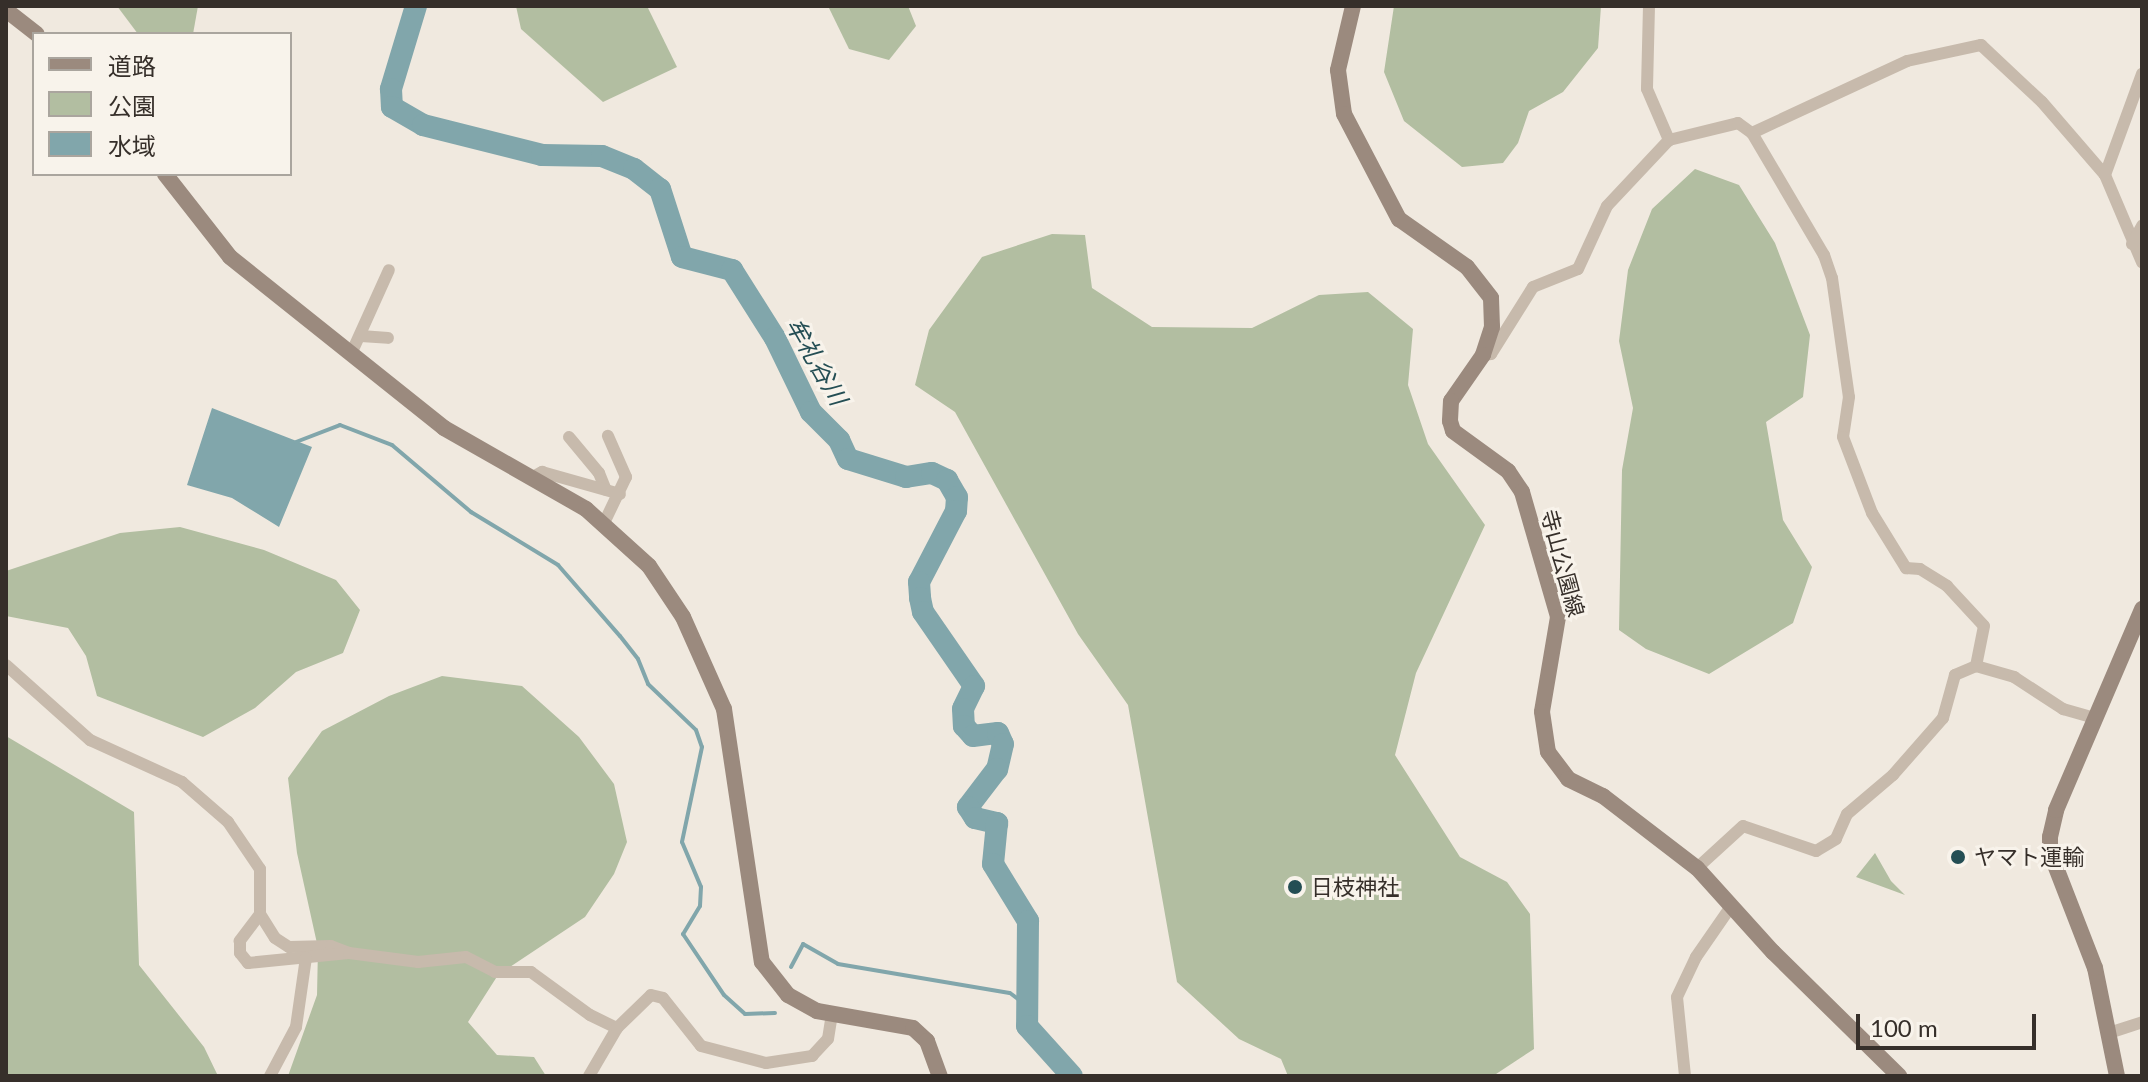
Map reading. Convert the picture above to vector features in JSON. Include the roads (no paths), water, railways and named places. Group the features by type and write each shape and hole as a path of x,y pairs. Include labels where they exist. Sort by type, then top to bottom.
{"street":[{"name":"寺山公園線","path":"1353,6 1338,70 1344,114 1399,219 1482,282 1493,315 1483,355 1451,401 1450,421 1453,431 1508,471 1522,492 1558,617 1542,712 1548,752 1568,779 1603,796 1697,868 1899,1076"},
{"path":"1649,6 1647,89 1669,140"},
{"path":"6,10 34,32"},
{"path":"1752,133 1907,61 1981,45 2042,102 2105,175 2142,262"},
{"path":"2105,175 2142,74"},
{"path":"1483,355 1491,354 1533,287 1578,269 1607,206 1669,140 1738,123 1752,133 1824,255 1832,278 1849,397 1843,437 1872,513 1906,568 1920,569 1947,586 1984,626 1976,666"},
{"path":"167,176 230,257 444,428 604,523 662,583 719,692 731,740 752,921 762,962 788,995 832,1015 913,1028 927,1041 940,1076"},
{"path":"2132,244 2142,226"},
{"path":"351,354 361,336 375,293 389,270"},
{"path":"361,336 388,338"},
{"path":"604,523 626,477 608,436"},
{"path":"569,437 599,473 606,490"},
{"path":"531,478 542,472 620,494"},
{"path":"2117,1076 2112,1032 2095,968 2050,852 2056,810 2142,609"},
{"path":"6,665 90,740 182,782 228,822 260,869 260,914 275,938 289,947 331,946 349,953 418,962 466,957 495,972 531,972 590,1015 617,1028"},
{"path":"1697,868 1743,826 1816,851 1836,839 1847,814 1893,775 1943,718 1955,675 1976,666 2014,677 2063,709 2094,718"},
{"path":"1685,1076 1677,997 1732,905"},
{"path":"260,914 241,934 243,961 349,953"},
{"path":"270,1076 296,1027 306,958"},
{"path":"589,1076 617,1028 651,995 663,998 701,1046 766,1063 789,1063 812,1056 828,1039 832,1015"},
{"path":"2112,1032 2142,1022"}],"water":[{"path":"212,408 312,447 279,527 232,498 187,485"}],"waterway":[{"name":"牟礼谷川","path":"416,6 391,89 392,107 423,125 542,155 602,156 634,169 660,189 682,257 732,270 775,338 811,412 839,440 848,459 906,477 932,473 947,480 957,497 956,511 919,582 920,598 923,612 974,686 963,709 964,726 973,736 998,733 1003,744 997,769 968,807 975,818 997,823 993,864 1028,921 1027,1026 1072,1076"},
{"path":"296,442 340,425 392,445 471,512 558,565 620,636 638,659 648,684 696,730 702,747 682,842 701,887 700,906 683,934 724,995 745,1014 775,1013"},
{"path":"791,967 803,944 838,964 1010,993 1026,1005"}],"place":[{"name":"ヤマト運輸","path":"1958,857"},
{"name":"日枝神社","path":"1295,887"}]}
